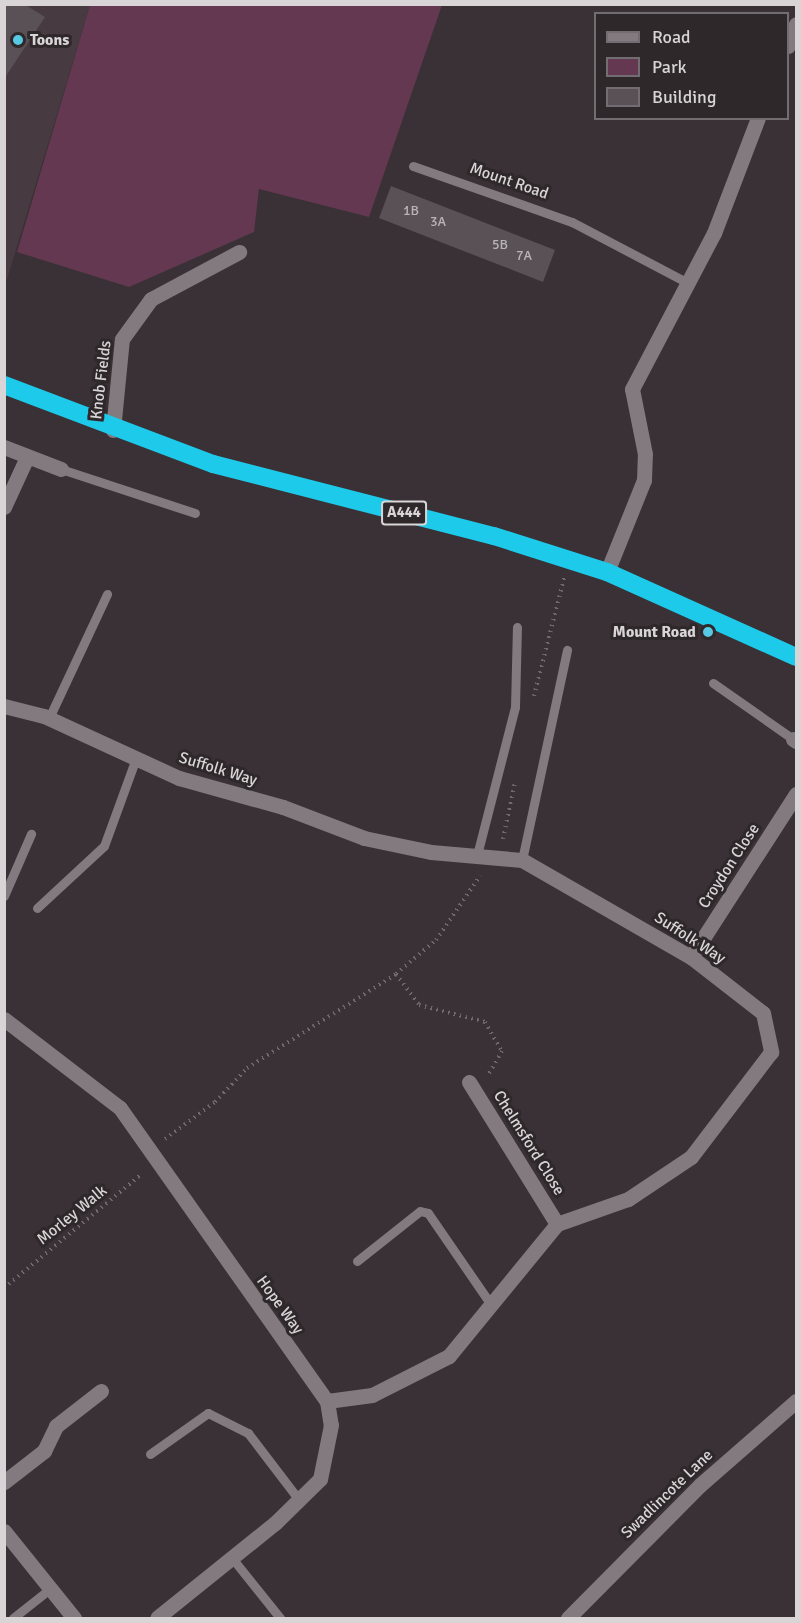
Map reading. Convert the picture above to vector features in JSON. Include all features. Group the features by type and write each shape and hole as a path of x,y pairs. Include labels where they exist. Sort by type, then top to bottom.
{"highway":[{"name":"A444","path":"4,385 113,430 213,464 607,572 796,657"}],"street":[{"path":"789,43 796,24"},
{"path":"607,572 644,480 645,454 632,389 714,233 757,120"},
{"name":"Knob Fields","path":"113,430 122,339 151,299 239,252"},
{"path":"4,447 61,469"},
{"path":"4,507 27,457"},
{"name":"Suffolk Way","path":"4,706 49,718 179,778 283,807 364,838 522,860 691,957 764,1012 771,1052 691,1157 628,1199 557,1224"},
{"name":"Croydon Close","path":"691,957 796,794"},
{"name":"Hope Way","path":"4,1019 120,1108 327,1401 331,1425 320,1479 232,1558 157,1618"},
{"name":"Chelmsford Close","path":"473,1088 557,1224"},
{"path":"327,1401 372,1395 449,1356 557,1224"},
{"path":"4,1482 44,1451 56,1426 101,1391"},
{"name":"Swadlincote Lane","path":"568,1618 700,1485 796,1401"},
{"path":"4,1531 74,1618"}],"lane":[{"name":"Mount Road","path":"413,166 572,222 688,283"},
{"path":"61,469 195,513"},
{"path":"49,718 107,594"},
{"path":"485,856 515,707 517,627"},
{"path":"522,860 567,650"},
{"path":"712,683 795,740"},
{"path":"37,909 104,846 136,758"},
{"path":"4,896 31,834"},
{"path":"357,1261 420,1211 428,1213 492,1306"},
{"path":"150,1454 208,1413 248,1433 299,1500"},
{"path":"232,1558 280,1618"},
{"path":"13,1618 51,1588"}],"path":[{"path":"533,699 569,560"},
{"name":"Morley Walk","path":"4,1288 215,1102 247,1068 396,974 436,940 485,856 504,839 518,769"},
{"path":"396,974 419,1005 484,1022 501,1052 473,1088"}],"shaded area":[{"path":"5,5 90,5 5,286"}],"green space":[{"path":"90,4 442,5 369,217 259,189 254,232 129,287 17,252"}],"building":[{"name":"Toons","path":"4,4 24,4 45,17 4,79"},
{"path":"391,186 555,250 543,282 379,218"}],"place":[{"name":"Toons","path":"18,40"},
{"name":"Mount Road","path":"708,632"}]}
